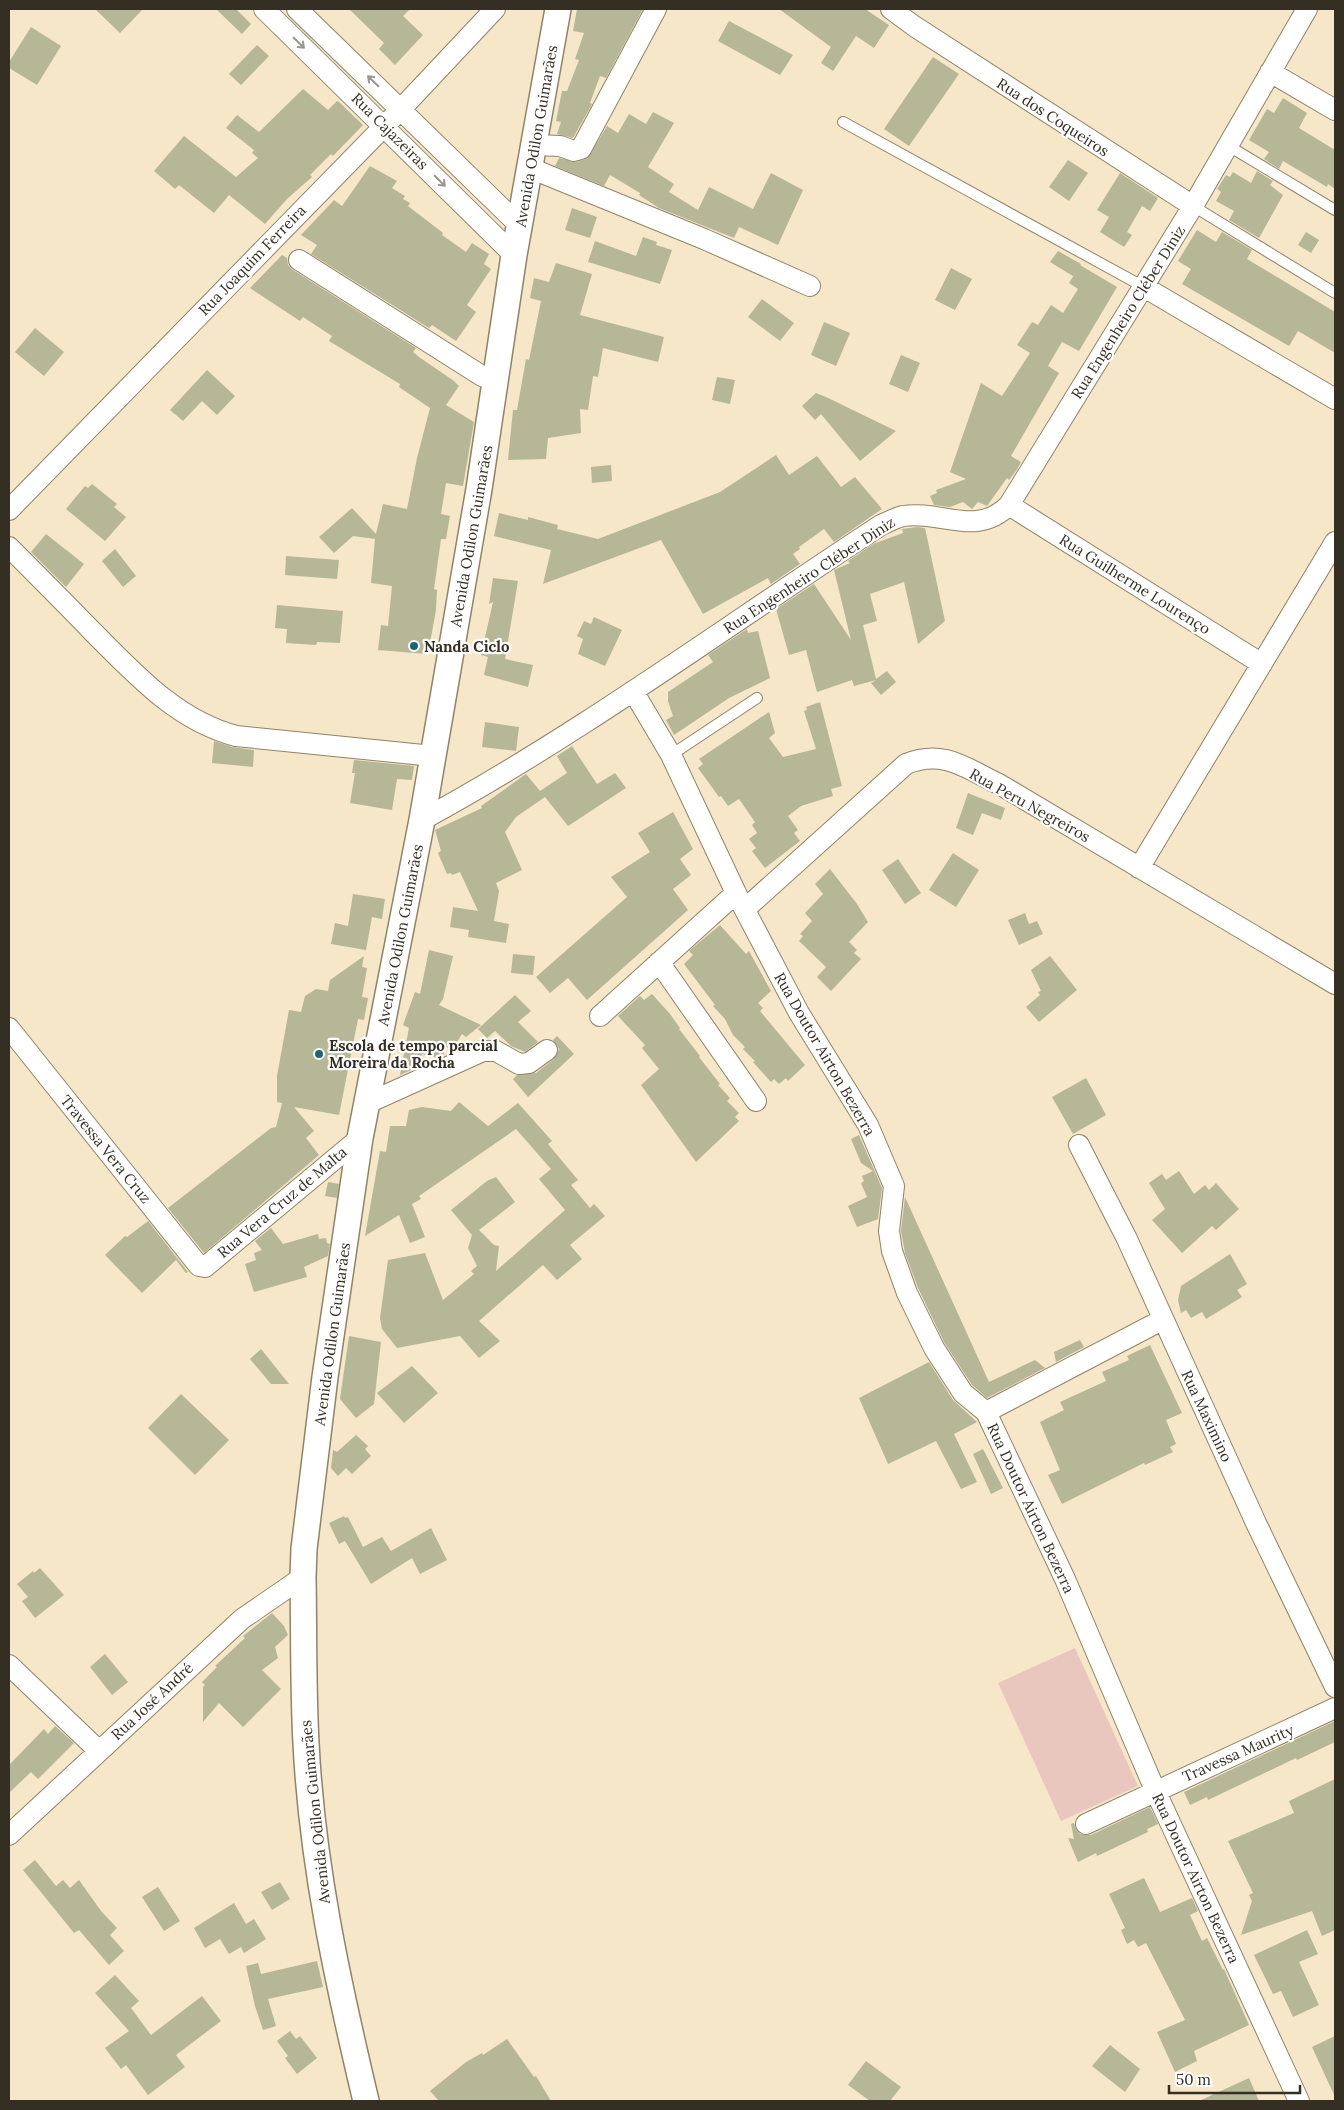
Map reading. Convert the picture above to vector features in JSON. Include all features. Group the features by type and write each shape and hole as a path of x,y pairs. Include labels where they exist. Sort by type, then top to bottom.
{"street":[{"name":"Rua Cajazeiras","path":"264,9 514,255"},
{"name":"Rua Cajazeiras","path":"297,9 520,226"},
{"name":"Rua Joaquim Ferreira","path":"9,510 401,109 495,9"},
{"name":"Avenida Odilon Guimarães","path":"366,2101 343,2004 324,1908 318,1862 306,1744 303,1577 325,1377 360,1138 422,820 480,489 514,255 558,9"},
{"path":"532,157 560,146 574,151 581,149 656,9"},
{"name":"Rua dos Coqueiros","path":"892,9 914,26 1193,206"},
{"name":"Rua Engenheiro Cléber Diniz","path":"422,820 457,801 633,691 832,557 894,519 904,516 921,516 978,522 993,518 1009,504 1193,206 1307,9"},
{"path":"1270,72 1335,110"},
{"path":"532,157 704,239 810,286"},
{"path":"299,260 482,376 496,381"},
{"path":"1144,287 1335,399"},
{"name":"Rua Guilherme Lourenço","path":"1009,504 1262,664"},
{"path":"1140,868 1335,542"},
{"path":"9,547 142,682 173,707 217,731 236,736 433,756"},
{"name":"Rua Doutor Airton Bezerra","path":"633,691 670,755 741,901 799,1013 868,1125 894,1186 889,1231 892,1251 907,1293 934,1348 963,1393 986,1412 1065,1579 1155,1790 1299,2101"},
{"name":"Rua Peru Negreiros","path":"600,1016 660,962 741,901 906,764 931,757 946,759 999,784 1335,984"},
{"path":"660,962 756,1101"},
{"name":"Travessa Vera Cruz","path":"9,1028 198,1265 205,1267"},
{"path":"368,1103 483,1051 496,1051 519,1064 529,1063 547,1050"},
{"name":"Rua Vera Cruz de Malta","path":"205,1267 360,1138"},
{"name":"Rua Maximino","path":"1079,1145 1127,1239 1162,1320 1335,1686"},
{"path":"986,1412 1162,1320"},
{"name":"Rua José André","path":"9,1835 98,1750 242,1619 303,1577"},
{"path":"9,1665 98,1750"},
{"name":"Travessa Maurity","path":"1086,1824 1155,1790 1335,1708"}],"lane":[{"path":"843,122 1144,287"},
{"path":"1227,145 1335,210"},
{"path":"1193,206 1335,293"},
{"path":"670,755 757,698"}],"shaded area":[{"path":"1075,1648 1138,1786 1061,1821 998,1683"}],"building":[{"path":"95,9 143,9 120,33"},
{"path":"216,9 236,9 251,24 242,34"},
{"path":"349,9 410,9 403,16 423,35 395,65 379,49 384,43"},
{"path":"577,9 643,9 606,78 600,76 590,103 592,104 573,138 557,134 561,122 556,121 562,91 567,91 579,60 575,59 584,33 573,31"},
{"path":"779,9 865,9 889,25 874,48 856,36 833,71 821,63 831,47"},
{"path":"729,21 793,55 780,75 718,41"},
{"path":"31,27 61,46 37,85 9,68 9,62"},
{"path":"257,45 269,56 241,85 229,74"},
{"path":"933,57 959,74 909,146 884,129"},
{"path":"303,89 328,110 337,101 339,102 363,125 333,156 331,154 310,175 312,177 287,199 265,224 229,195 214,213 179,185 175,189 154,171 184,136 236,177 258,158 252,153 254,150 226,128 237,115 259,132"},
{"path":"1283,98 1307,113 1299,128 1335,150 1335,189 1328,184 1327,187 1283,161 1279,169 1264,159 1269,152 1249,140 1267,109 1274,113"},
{"path":"653,112 674,123 648,167 674,184 669,192 698,210 709,187 753,209 771,173 803,190 778,245 739,227 734,238 659,208 639,195 640,193 610,175 604,186 555,166 559,158 577,162 588,158 607,126 618,133 629,114 646,124"},
{"path":"1068,160 1088,173 1069,201 1049,187"},
{"path":"370,166 397,181 392,188 405,196 403,199 410,203 408,206 443,233 442,235 466,252 472,243 489,254 484,264 491,269 467,305 476,312 456,341 432,325 429,328 311,254 317,245 301,235 334,200 342,206"},
{"path":"1257,171 1273,181 1270,185 1283,195 1259,238 1229,220 1234,211 1216,201 1221,192 1217,189 1226,175 1230,177 1233,172 1251,183"},
{"path":"1120,173 1158,198 1150,211 1142,206 1127,232 1132,235 1124,247 1100,232 1109,217 1097,210"},
{"path":"572,208 597,217 590,238 565,230"},
{"path":"1197,230 1216,242 1222,232 1252,250 1247,259 1335,312 1335,353 1298,331 1289,346 1182,284 1191,269 1178,261"},
{"path":"1306,232 1319,240 1311,253 1298,245"},
{"path":"643,237 657,242 656,245 672,250 660,284 588,262 595,241 636,256"},
{"path":"1058,251 1081,264 1073,276 1050,262"},
{"path":"282,255 287,258 288,265 293,270 416,348 413,352 454,381 459,386 446,405 474,422 463,486 446,483 441,514 450,516 446,539 441,539 434,589 437,590 436,610 428,654 378,650 381,625 388,626 392,586 371,583 375,539 353,536 334,553 319,537 352,508 376,534 383,504 407,509 417,458 430,408 399,387 400,384 329,341 332,336 303,317 300,321 250,288"},
{"path":"556,263 592,274 580,315 664,337 658,362 603,348 598,377 593,376 588,410 580,409 581,433 548,438 546,459 508,460 513,410 517,410 526,359 529,360 541,301 530,298 534,278 549,282"},
{"path":"1080,265 1117,287 1079,351 1062,342 1048,366 1059,373 1011,456 1021,462 1016,471 1009,480 1007,478 987,506 978,502 972,509 963,502 950,507 934,505 930,496 937,493 936,490 966,479 950,472 981,383 1002,396 1030,353 1017,345 1032,322 1038,325 1051,305 1063,313 1078,289 1069,283"},
{"path":"951,268 972,279 955,310 935,300"},
{"path":"762,299 794,323 780,341 748,317"},
{"path":"824,322 850,333 836,366 811,355"},
{"path":"35,328 64,352 44,376 15,352"},
{"path":"901,355 920,363 908,392 889,384"},
{"path":"207,370 235,396 217,415 202,401 183,421 170,410"},
{"path":"717,377 735,380 730,404 712,400"},
{"path":"816,393 896,431 860,461 821,414 815,420 802,406"},
{"path":"776,455 789,475 817,456 841,487 855,477 882,509 834,542 824,529 799,547 800,549 793,554 800,564 771,584 768,578 703,614 661,540 543,584 551,550 494,536 499,513 528,520 528,517 558,525 557,529 598,539 720,492"},
{"path":"611,465 612,481 592,483 591,467"},
{"path":"92,484 117,504 114,507 126,517 105,541 66,509 85,486 88,488"},
{"path":"925,528 945,621 918,644 904,582 870,594 877,621 863,625 876,679 887,671 896,682 881,695 871,683 876,680 854,686 852,680 817,692 806,650 789,655 776,609 814,584 851,640 834,570 850,563 848,561 873,544 903,533 902,529"},
{"path":"46,534 84,564 66,587 31,552"},
{"path":"115,549 136,576 123,587 102,561"},
{"path":"286,556 339,560 337,579 285,575"},
{"path":"493,578 518,581 505,659 533,665 528,687 484,675 488,657 481,655 493,602 489,604"},
{"path":"277,605 343,611 340,643 317,642 316,645 286,643 287,629 275,628"},
{"path":"594,617 622,630 605,666 578,654 583,639 577,636 584,621 591,624"},
{"path":"747,629 748,633 758,631 770,678 729,698 674,735 666,720 673,716 668,701 668,692 713,662 708,655"},
{"path":"820,702 842,786 831,789 833,796 801,806 788,816 798,830 794,833 800,841 765,868 752,851 756,848 749,839 757,833 752,825 755,822 739,799 728,806 721,796 719,797 698,768 703,764 699,759 769,712 775,733 769,738 783,757 816,749 804,711 807,710 806,707"},
{"path":"485,722 519,727 516,751 482,747"},
{"path":"214,741 232,747 254,750 253,767 212,763"},
{"path":"572,746 597,784 615,773 626,788 568,826 545,797 516,817 505,832 522,870 496,883 499,891 494,921 509,924 506,943 468,937 469,930 450,927 453,907 478,911 460,872 452,875 451,873 447,874 438,853 441,851 435,830 482,808 481,806 526,774 540,791 567,773 557,756"},
{"path":"354,760 414,766 412,780 397,779 392,810 350,803 355,773 352,773"},
{"path":"968,793 1005,808 1001,820 982,813 973,835 956,828"},
{"path":"673,812 693,849 680,859 691,875 673,889 688,910 587,1000 568,978 550,993 536,977 627,897 611,877 650,852 638,833"},
{"path":"953,853 979,870 956,907 929,890"},
{"path":"898,859 921,893 905,904 882,870"},
{"path":"830,869 857,904 868,922 849,942 857,950 854,953 861,959 831,991 817,977 826,967 799,941 803,936 800,934 812,921 805,913 823,894 815,884"},
{"path":"353,894 385,899 382,919 372,917 366,950 331,944 335,923 348,926"},
{"path":"1025,913 1029,924 1037,921 1043,934 1019,945 1008,920"},
{"path":"720,925 746,954 749,951 771,991 758,1003 763,1008 760,1011 805,1065 788,1081 786,1078 779,1084 774,1079 771,1082 753,1062 755,1061 743,1049 745,1047 733,1035 725,1019 713,1006 715,1005 684,964 693,955 689,951"},
{"path":"429,950 453,956 443,999 439,1005 481,1025 466,1037 462,1034 452,1050 446,1047 443,1056 438,1058 422,1054 418,1067 400,1075 409,1028 403,1025 415,992 420,994"},
{"path":"513,954 535,956 533,975 511,973"},
{"path":"364,956 362,967 367,968 362,997 368,998 364,1020 358,1019 339,1115 294,1107 314,1131 306,1138 319,1155 204,1253 168,1208 271,1128 276,1127 282,1103 277,1102 277,1076 289,1010 301,1012 305,996 316,989 328,991 330,980"},
{"path":"1050,956 1077,990 1039,1022 1026,1007 1040,995 1038,992 1041,991 1031,970"},
{"path":"652,994 670,1014 720,1084 718,1085 730,1098 727,1101 739,1113 735,1117 739,1121 696,1162 641,1085 659,1069 642,1048 645,1045 618,1016 640,996 644,1000"},
{"path":"515,995 531,1011 518,1022 538,1042 525,1052 511,1046 495,1031 487,1038 478,1029"},
{"path":"557,1036 574,1054 528,1097 513,1079 517,1075 536,1073 554,1059 559,1049 553,1040"},
{"path":"1086,1078 1106,1115 1073,1134 1052,1097"},
{"path":"459,1102 488,1126 518,1103 552,1141 548,1144 578,1180 571,1185 590,1208 594,1204 605,1216 570,1245 582,1259 557,1280 543,1265 479,1321 500,1341 479,1358 460,1336 397,1348 382,1329 380,1318 388,1260 425,1253 443,1300 474,1274 471,1271 477,1266 468,1248 472,1235 451,1210 487,1181 496,1177 515,1202 479,1230 494,1245 499,1246 496,1271 565,1210 539,1179 551,1169 516,1129 419,1196 421,1199 412,1204 425,1237 410,1243 399,1215 365,1236 380,1151 386,1152 390,1126 406,1126 409,1110 422,1107 451,1111"},
{"path":"859,1135 882,1188 878,1219 857,1227 848,1206 867,1197 861,1183 864,1181 862,1176 873,1171 861,1163 851,1139"},
{"path":"1179,1171 1194,1194 1205,1185 1209,1190 1216,1183 1239,1209 1216,1230 1212,1226 1182,1253 1152,1220 1165,1209 1149,1183 1162,1174 1166,1180"},
{"path":"328,1182 339,1184 337,1198 325,1196"},
{"path":"905,1197 989,1382 1035,1360 1045,1368 987,1398 972,1385 944,1342 918,1288 905,1253 901,1231"},
{"path":"148,1221 188,1272 186,1273 176,1260 142,1293 105,1255 125,1236 127,1237"},
{"path":"271,1228 283,1244 318,1234 319,1239 326,1238 327,1243 330,1244 328,1256 304,1267 307,1277 254,1292 245,1264 256,1260 254,1253 262,1250 255,1241"},
{"path":"1230,1254 1247,1284 1237,1290 1242,1297 1206,1319 1202,1312 1191,1318 1186,1310 1181,1313 1178,1300 1181,1286"},
{"path":"349,1336 381,1342 374,1404 356,1418 340,1399"},
{"path":"1080,1340 1084,1347 1056,1362 1054,1352"},
{"path":"1150,1345 1182,1413 1166,1420 1176,1444 1170,1447 1173,1452 1145,1465 1144,1463 1062,1504 1048,1475 1060,1470 1040,1422 1064,1410 1060,1402 1106,1381 1102,1372 1129,1360 1127,1356"},
{"path":"261,1349 289,1384 271,1384 250,1359"},
{"path":"929,1362 953,1400 977,1422 954,1434 977,1482 961,1489 936,1441 888,1464 859,1398"},
{"path":"412,1366 438,1393 404,1423 377,1393"},
{"path":"181,1394 229,1440 195,1475 148,1428"},
{"path":"356,1435 368,1446 365,1449 371,1456 352,1474 346,1468 338,1476 331,1468 333,1450 337,1452"},
{"path":"983,1449 1003,1488 991,1494 973,1454"},
{"path":"344,1516 345,1518 348,1517 363,1547 382,1537 391,1551 431,1528 447,1560 420,1574 412,1558 371,1584 345,1541 339,1544 329,1523"},
{"path":"40,1568 64,1595 35,1618 22,1601 28,1597 17,1584 33,1571 34,1573"},
{"path":"272,1613 284,1626 288,1635 275,1647 278,1658 262,1670 281,1689 243,1727 219,1703 203,1722 203,1687 205,1685 202,1682 217,1667 215,1666 245,1638 243,1636"},
{"path":"105,1654 128,1682 112,1695 90,1667"},
{"path":"1335,1721 1335,1742 1297,1760 1296,1758 1208,1800 1207,1797 1190,1805 1184,1792"},
{"path":"55,1726 74,1743 38,1779 31,1772 9,1793 9,1765 44,1729 48,1734"},
{"path":"1335,1779 1335,1930 1322,1936 1312,1911 1241,1935 1252,1901 1249,1895 1253,1893 1228,1841 1294,1813 1289,1801"},
{"path":"1150,1807 1158,1824 1147,1829 1148,1832 1097,1856 1096,1853 1078,1862 1068,1838 1074,1839 1071,1824 1074,1823 1080,1834 1091,1835"},
{"path":"35,1860 56,1886 63,1880 70,1888 79,1880 101,1911 117,1928 110,1935 124,1951 109,1965 79,1930 74,1933 23,1870"},
{"path":"1144,1878 1160,1912 1192,1898 1198,1911 1190,1915 1202,1941 1207,1938 1224,1969 1249,2025 1194,2051 1197,2061 1175,2072 1157,2032 1185,2020 1146,1943 1138,1947 1134,1940 1127,1944 1121,1930 1125,1928 1109,1894"},
{"path":"280,1882 290,1899 272,1910 261,1892"},
{"path":"158,1887 180,1921 164,1931 142,1897"},
{"path":"234,1903 246,1924 254,1919 266,1939 244,1953 241,1947 229,1954 220,1939 205,1948 194,1928"},
{"path":"1307,1930 1318,1954 1299,1962 1319,2005 1293,2017 1281,1991 1273,1994 1254,1955"},
{"path":"317,1961 323,1987 268,1999 276,2026 263,2030 255,2006 246,1966 258,1963 261,1974"},
{"path":"115,1975 139,2001 131,2008 151,2035 202,1996 221,2021 176,2055 185,2067 148,2095 126,2065 121,2069 105,2048 129,2031 95,1993"},
{"path":"290,2031 296,2039 300,2036 317,2058 297,2074 285,2058 288,2056 277,2041"},
{"path":"1335,2036 1335,2097 1312,2047"},
{"path":"507,2039 534,2077 536,2076 551,2101 439,2101 430,2091 466,2062 482,2053 483,2055"},
{"path":"1110,2045 1140,2069 1125,2092 1092,2066"},
{"path":"866,2061 901,2087 890,2101 870,2101 848,2085"},
{"path":"1249,2078 1259,2101 1199,2101"}],"place":[{"name":"Nanda Ciclo","path":"414,646"},
{"name":"Escola de tempo parcial Moreira da Rocha","path":"319,1054"}]}
